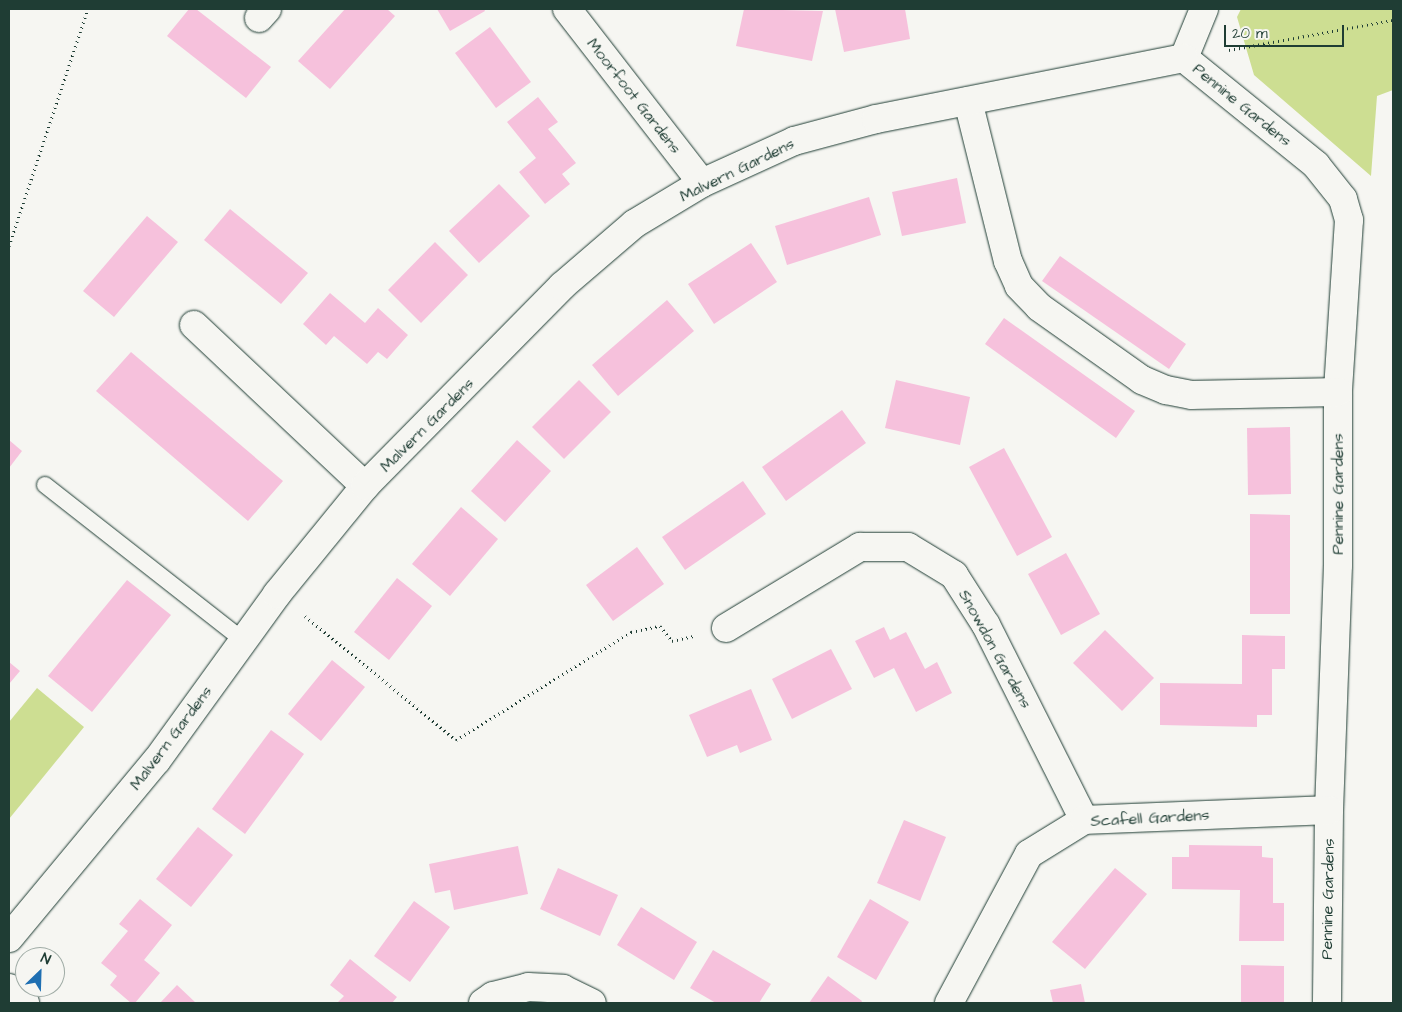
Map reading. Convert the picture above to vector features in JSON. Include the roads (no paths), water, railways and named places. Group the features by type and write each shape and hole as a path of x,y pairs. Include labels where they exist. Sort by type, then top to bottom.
{"street":[{"name":"Moorfoot Gardens","path":"566,9 702,183"},
{"path":"1184,58 1204,9"},
{"name":"Malvern Gardens","path":"9,938 157,760 277,594 365,486 562,286 634,224 702,183 794,141 876,119 1184,58"},
{"name":"Pennine Gardens","path":"1184,58 1316,165 1343,199 1349,220 1338,392 1338,565 1329,810 1327,1003"},
{"path":"968,101 1008,261 1019,286 1039,308 1142,380 1166,390 1192,395 1338,392"},
{"path":"194,325 365,486"},
{"name":"Snowdon Gardens","path":"726,628 860,546 908,547 954,575 986,625 1084,820"},
{"name":"Scafell Gardens","path":"949,1003 1029,854 1084,820 1329,810"},
{"path":"483,1003 493,996 528,987 563,989 592,1003"},
{"path":"9,988 25,1003"}],"lane":[{"path":"45,485 243,640"}]}
